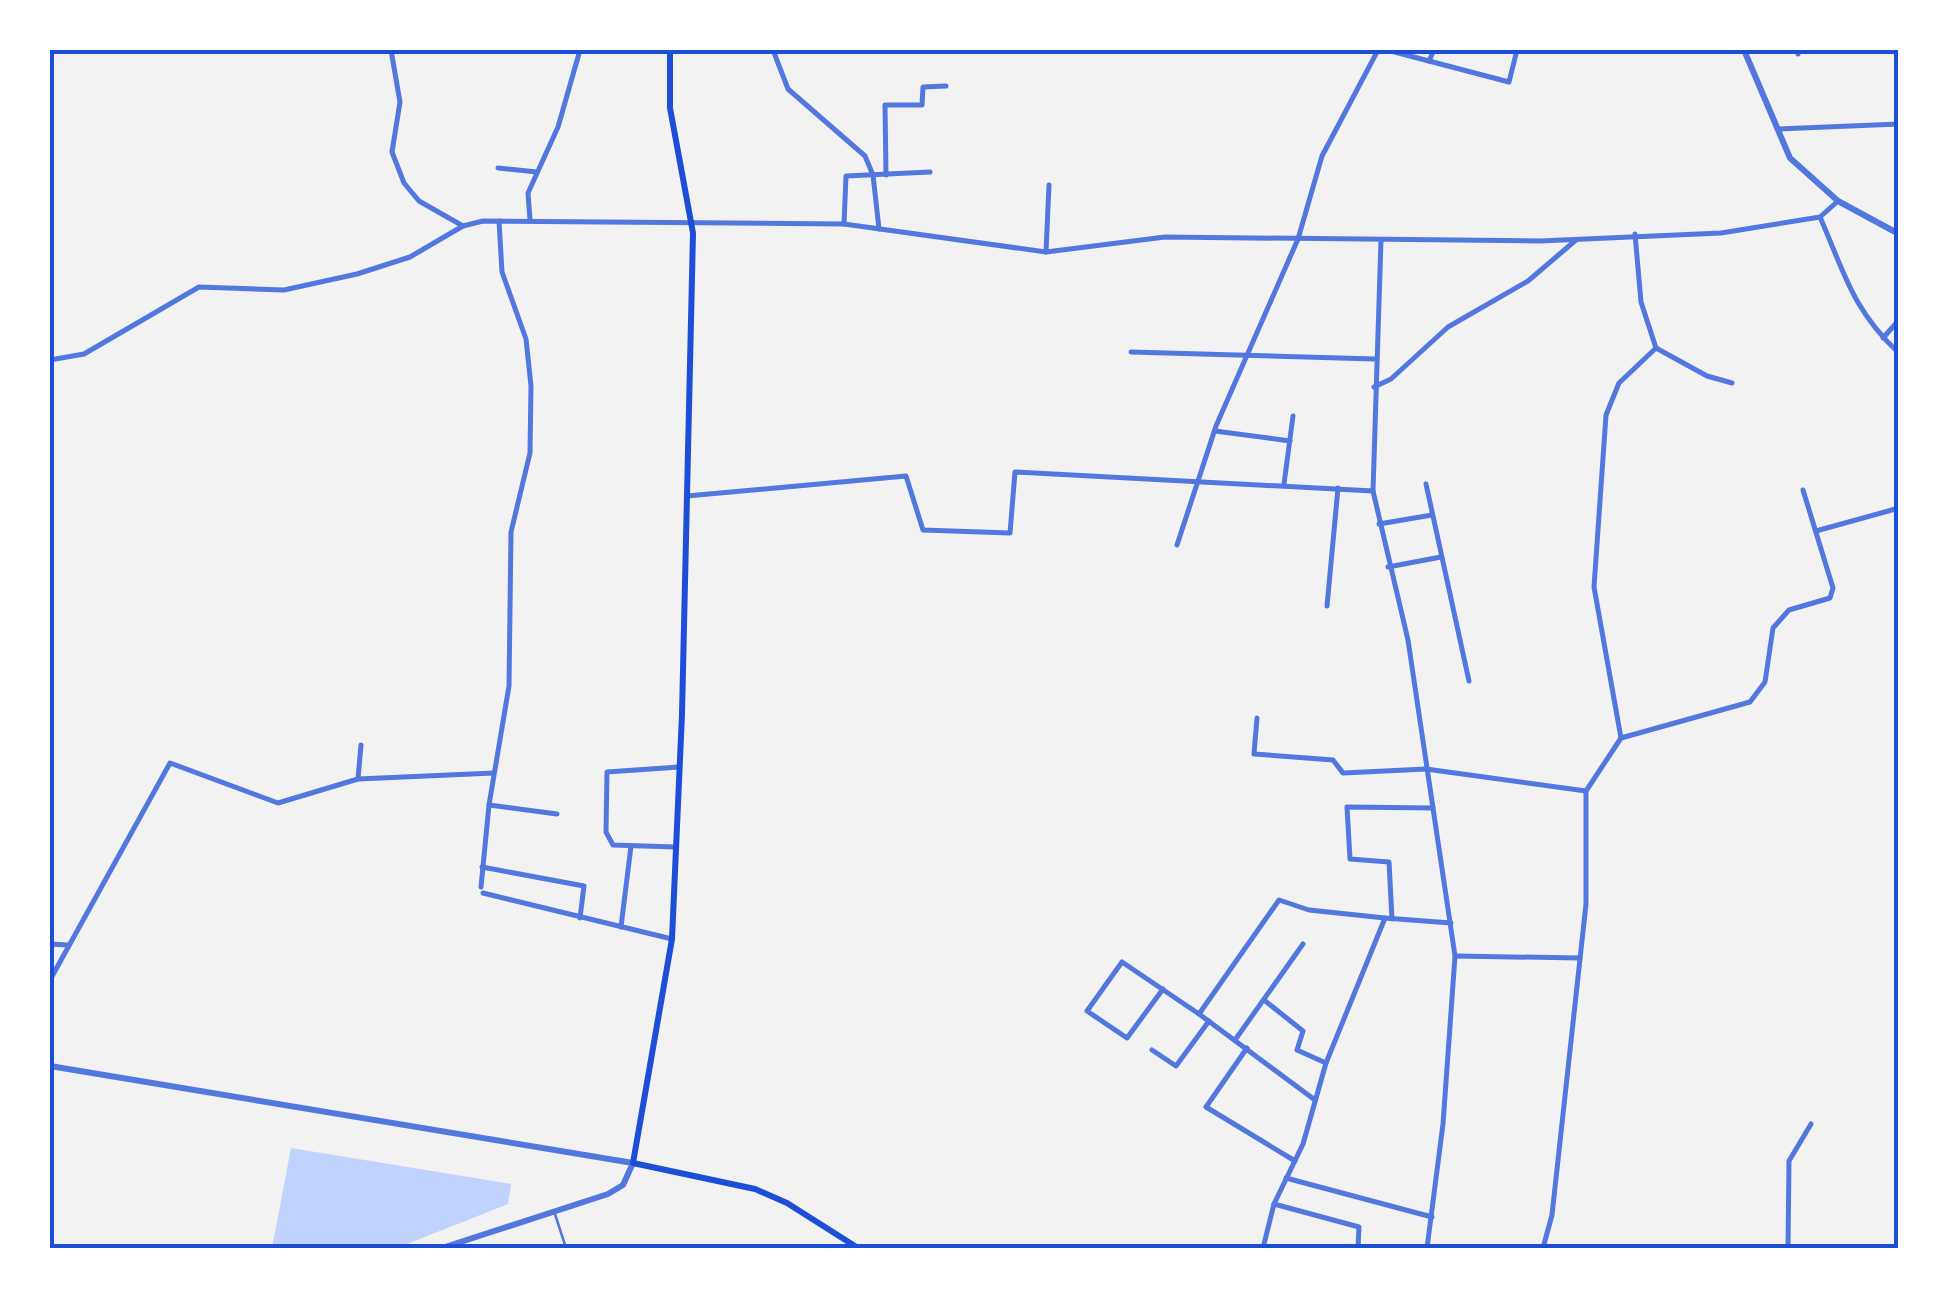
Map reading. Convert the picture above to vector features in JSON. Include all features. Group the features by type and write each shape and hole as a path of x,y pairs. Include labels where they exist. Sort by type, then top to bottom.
{"main road":[{"path":"670,50 670,108 691,222 679,767 672,939 632,1164 755,1189 787,1203 858,1248"}],"street":[{"path":"391,50 400,102 392,152 404,183 419,201 463,226"},
{"path":"530,220 528,194 558,127 580,50"},
{"path":"774,50 788,89 865,156 873,175 879,229"},
{"path":"1177,546 1201,485 1215,432 1298,238 1322,156 1378,50"},
{"path":"1387,50 1509,82 1517,50"},
{"path":"1429,62 1434,50"},
{"path":"1744,50 1790,158 1838,201 1899,234"},
{"path":"886,174 884,105 922,105 923,87 946,86"},
{"path":"1776,129 1899,124"},
{"path":"498,168 538,172"},
{"path":"844,224 846,176 930,172"},
{"path":"1046,252 1049,184"},
{"path":"50,360 84,354 199,287 284,290 357,274 410,257 463,226 499,221 844,224 1046,252 1164,237 1577,239 1722,233 1820,217 1838,201"},
{"path":"1820,217 1850,296 1899,353"},
{"path":"499,221 502,272 523,323 532,386 530,453 511,532 510,686 489,805 482,890 672,939"},
{"path":"1635,234 1640,302 1656,348 1707,376 1732,383"},
{"path":"1374,388 1391,378 1448,327 1528,281 1577,239"},
{"path":"1381,240 1374,359 1373,491 1408,640 1455,956 1427,1248"},
{"path":"1883,338 1899,320"},
{"path":"1622,738 1594,587 1606,414 1618,383 1656,348"},
{"path":"1131,352 1251,352 1374,359"},
{"path":"1284,484 1293,416"},
{"path":"1215,432 1290,440"},
{"path":"687,496 906,476 923,530 1010,533 1015,472 1201,485 1284,484 1373,491"},
{"path":"1426,484 1469,681"},
{"path":"1327,606 1338,488"},
{"path":"1543,1248 1552,1215 1580,958 1588,868 1586,791 1622,738 1750,702 1764,682 1773,628 1790,610 1830,598 1833,588 1804,490"},
{"path":"1816,531 1899,508"},
{"path":"1379,524 1432,515"},
{"path":"1388,567 1441,557"},
{"path":"1257,718 1254,754 1333,760 1342,773 1426,769 1586,791"},
{"path":"358,779 360,745"},
{"path":"50,980 170,763 278,803 358,779 494,773"},
{"path":"675,847 613,844 606,832 607,772 679,767"},
{"path":"489,805 557,814"},
{"path":"1263,1248 1274,1204 1295,1161 1326,1063 1389,919 1390,862 1350,858 1346,807 1433,808"},
{"path":"621,928 630,846"},
{"path":"482,867 584,886 580,918"},
{"path":"1199,1014 1279,900 1298,902 1309,910 1452,923"},
{"path":"50,944 68,946"},
{"path":"1235,1040 1303,944"},
{"path":"1455,956 1580,958"},
{"path":"1163,989 1127,1038 1087,1011 1122,962 1163,989 1248,1048 1314,1100"},
{"path":"1264,1000 1303,1031 1298,1050 1326,1063"},
{"path":"1152,1050 1176,1066 1209,1021"},
{"path":"1248,1048 1206,1108 1295,1161"},
{"path":"50,1066 632,1164 617,1190 442,1248"},
{"path":"1788,1248 1789,1161 1810,1124"},
{"path":"1286,1178 1432,1217"},
{"path":"1274,1204 1358,1227 1358,1248"}],"lane":[{"path":"554,1209 566,1248"}],"water":[{"path":"291,1148 511,1184 508,1204 397,1248 272,1248"}]}
